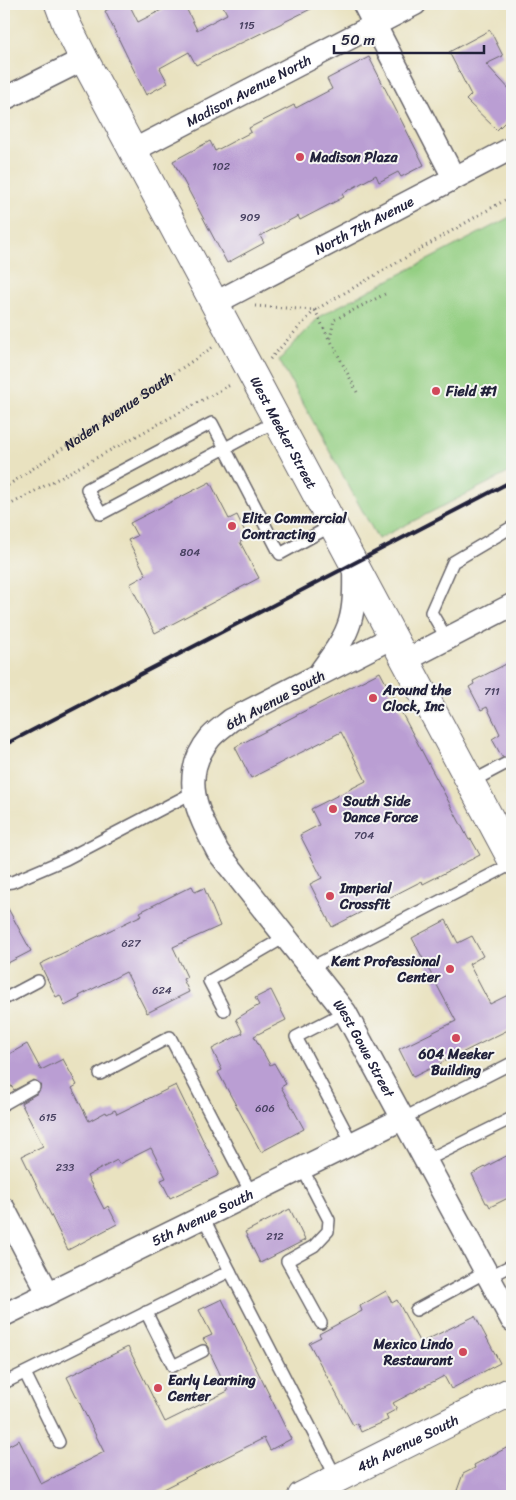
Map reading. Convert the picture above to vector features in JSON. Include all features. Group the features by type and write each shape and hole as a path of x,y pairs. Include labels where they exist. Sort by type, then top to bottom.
{"street":[{"name":"West Meeker Street","path":"59,4 84,59 512,860"},
{"path":"364,4 454,178"},
{"name":"Madison Avenue North","path":"134,150 415,4"},
{"path":"4,99 84,59"},
{"name":"North 7th Avenue","path":"215,303 512,148"},
{"path":"318,676 344,641 352,619 354,563"},
{"path":"406,660 512,605"},
{"name":"6th Avenue South","path":"192,793 197,764 211,737 231,720 393,637"},
{"name":"West Gowe Street","path":"192,793 203,823 218,852 345,1012 512,1320"},
{"name":"5th Avenue South","path":"4,1316 402,1119"},
{"path":"4,1209 48,1293"},
{"name":"4th Avenue South","path":"302,1496 512,1391"}],"lane":[{"path":"278,420 225,448 101,514 87,489 212,423 225,448 280,554 334,525"},
{"path":"447,639 432,612 452,562 512,527"},
{"path":"471,782 505,764"},
{"path":"4,883 12,882 66,859 192,793"},
{"path":"310,968 512,864"},
{"path":"224,1010 209,981 285,937"},
{"path":"4,999 38,981"},
{"path":"345,1012 296,1037 352,1144"},
{"path":"100,1074 170,1037 251,1193"},
{"path":"402,1119 512,1063"},
{"path":"4,1104 34,1087"},
{"path":"425,1161 512,1118"},
{"path":"302,1168 329,1220 328,1231 314,1246 287,1261 321,1323"},
{"path":"203,1217 337,1478"},
{"path":"416,1310 487,1274 512,1265"},
{"path":"4,1383 230,1271"},
{"path":"146,1312 173,1366 203,1351"},
{"path":"24,1373 59,1442"}],"path":[{"path":"330,340 334,320 387,293"},
{"path":"251,306 315,310 357,392"},
{"name":"Naden Avenue South","path":"4,488 232,334"}],"green space":[{"name":"Field #1","path":"512,216 512,471 378,539 279,360 320,316"}],"building":[{"path":"118,4 129,4 138,22 173,4 184,4 197,30 227,14 222,4 321,4 196,65 189,52 160,68 168,83 146,95 105,11"},
{"path":"490,30 503,56 486,64 512,92 512,115 497,130 466,100 471,95 449,52"},
{"name":"Madison Plaza","path":"369,57 424,165 401,177 398,172 379,182 376,175 342,194 344,197 300,220 298,216 260,236 264,243 227,263 173,161 210,141 215,151 251,132 249,128 294,105 296,108 332,89 327,79"},
{"path":"210,482 229,519 237,515 248,538 240,542 259,578 155,633 130,584 146,575 128,540 137,536 130,523"},
{"path":"512,661 512,763 509,757 502,757 492,739 500,734 487,707 481,710 469,687 474,684 473,681"},
{"path":"380,672 469,840 471,839 480,855 423,884 422,881 332,927 310,884 322,878 300,835 319,825 311,809 366,781 341,732 251,778 235,747"},
{"path":"192,886 195,892 204,888 220,926 173,947 187,977 183,979 189,992 147,1013 126,972 79,996 80,998 65,1006 60,995 56,997 40,964 142,915 140,912"},
{"path":"4,901 31,951 4,965"},
{"path":"446,920 458,943 472,936 483,956 469,964 490,1004 512,993 512,1028 413,1077 399,1049 456,1021 412,938"},
{"path":"271,990 286,1020 254,1036 270,1065 274,1063 286,1084 281,1087 304,1129 261,1152 218,1072 222,1070 212,1049 243,1033 236,1019 259,1005 255,998"},
{"path":"27,1044 41,1070 63,1059 77,1085 72,1088 89,1121 106,1112 107,1114 115,1110 117,1114 176,1085 219,1173 217,1176 170,1198 161,1180 166,1178 151,1148 119,1164 117,1160 87,1176 104,1209 108,1206 117,1224 68,1250 22,1156 43,1146 21,1103 38,1093 41,1084 34,1080 14,1090 9,1083 4,1086 4,1057"},
{"path":"512,1153 512,1196 490,1207 486,1203 472,1174"},
{"path":"290,1209 305,1240 260,1263 245,1232"},
{"path":"386,1291 392,1303 397,1300 420,1343 475,1316 500,1363 451,1389 444,1376 393,1403 397,1409 386,1415 388,1420 361,1432 357,1423 353,1425 309,1343 321,1337 319,1334 362,1311 360,1306"},
{"path":"222,1299 291,1439 270,1450 264,1438 149,1496 9,1496 4,1486 4,1448 19,1440 41,1484 104,1452 67,1377 128,1347 165,1422 228,1391 209,1347 203,1339 212,1335 199,1310"},
{"path":"512,1445 512,1496 455,1496 463,1474 475,1468 474,1465"}],"railway":[{"path":"4,745 512,481"}],"place":[{"name":"Madison Plaza","path":"300,157"},
{"name":"Field #1","path":"436,391"},
{"name":"Elite Commercial Contracting","path":"232,526"},
{"name":"Around the Clock, Inc","path":"373,698"},
{"name":"South Side Dance Force","path":"333,809"},
{"name":"Imperial Crossfit","path":"330,896"},
{"name":"Kent Professional Center","path":"450,969"},
{"name":"604 Meeker Building","path":"456,1038"},
{"name":"Mexico Lindo Restaurant","path":"463,1352"},
{"name":"Early Learning Center","path":"158,1388"}]}
